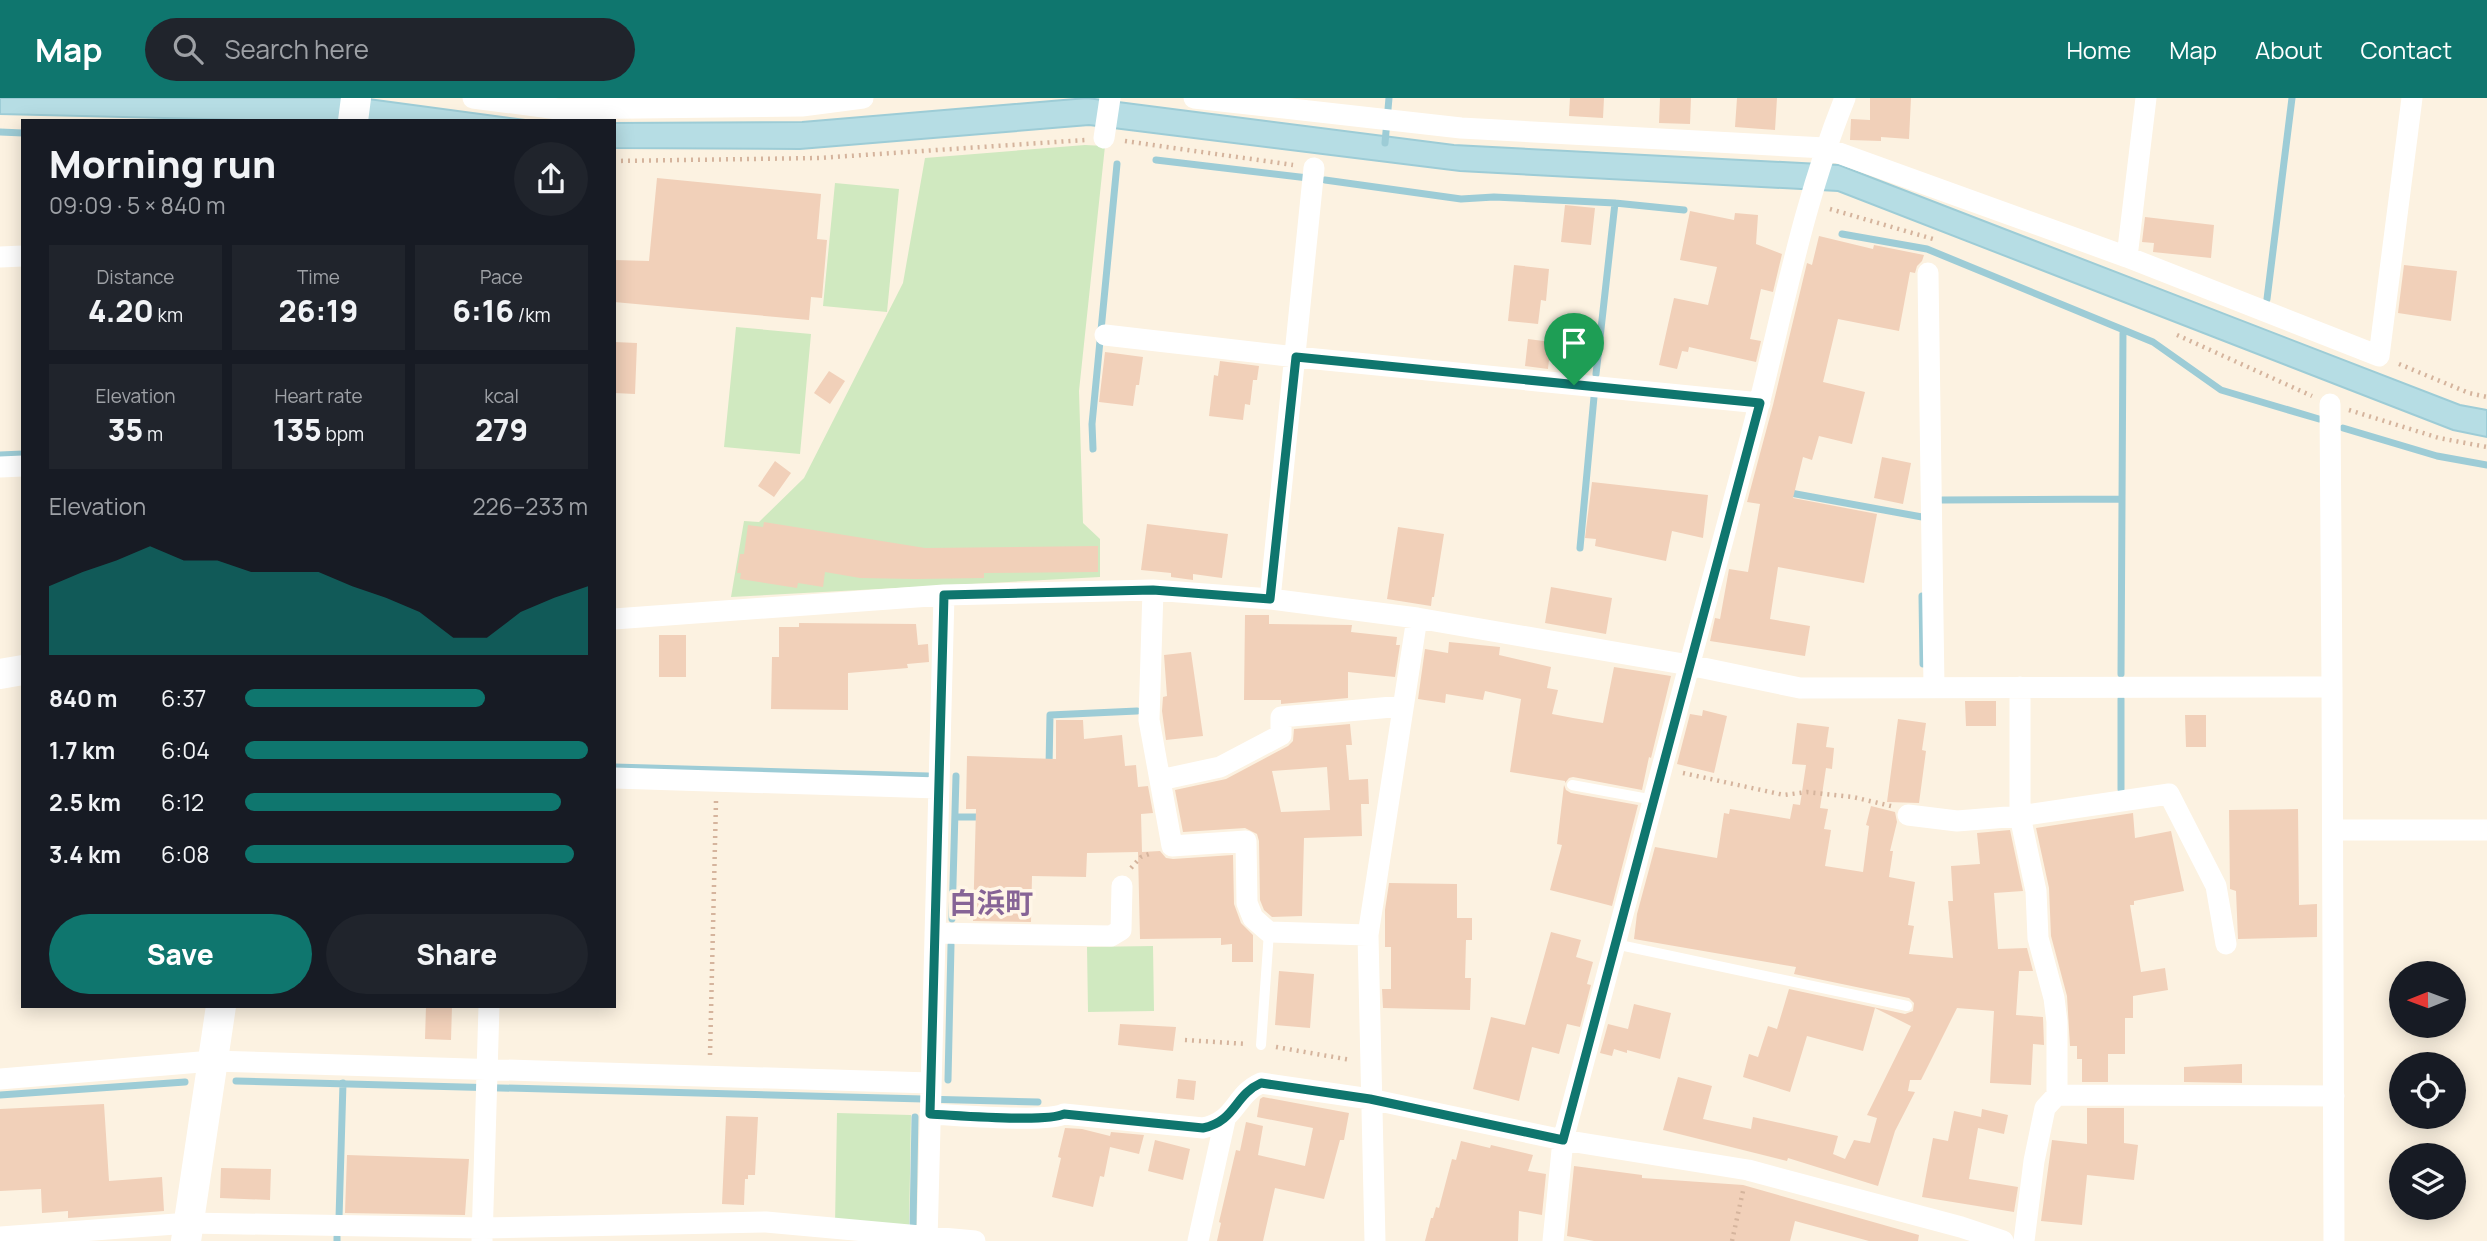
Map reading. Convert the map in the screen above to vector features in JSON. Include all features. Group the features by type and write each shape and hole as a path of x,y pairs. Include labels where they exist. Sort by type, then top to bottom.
{"main road":[{"path":"353,119 356,98"},
{"path":"0,674 21,670"},
{"path":"187,1232 220,1008"}],"street":[{"path":"473,98 558,109 863,98"},
{"path":"1105,134 1110,98"},
{"path":"1194,98 1380,114 1474,129 1823,154 2127,257 2379,356 2412,98"},
{"path":"1553,1241 1563,1140 1760,403 1810,201 1823,154 1845,98"},
{"path":"2127,257 2146,98"},
{"path":"1270,599 1314,168"},
{"path":"0,257 21,256"},
{"path":"1928,273 1934,687"},
{"path":"1105,335 1296,357 1760,403"},
{"path":"2330,404 2334,1241"},
{"path":"0,467 21,466"},
{"path":"1153,590 1148,705 1172,846 1246,841 1247,903 1253,918 1269,932 1367,934"},
{"path":"616,619 944,595 1153,590 1270,599 1417,618 1689,665 1800,688 2332,687"},
{"path":"927,1239 944,595"},
{"path":"1375,1241 1367,934 1417,618"},
{"path":"2020,687 2020,816 2036,891 2038,938 2054,999 2057,1022 2057,1095 2045,1108 2034,1161 2024,1241"},
{"path":"1160,780 1220,767 1232,761 1281,735 1281,717 1404,706"},
{"path":"616,778 938,788"},
{"path":"1908,815 1956,821 2020,816 2169,794 2216,886 2226,944"},
{"path":"2333,830 2487,830"},
{"path":"934,933 1111,936 1121,930 1122,886"},
{"path":"482,1235 489,1008"},
{"path":"0,1079 212,1061 487,1072 709,1076 930,1086"},
{"path":"930,1113 1038,1118 1064,1114 1203,1128 1225,1120 1250,1088 1261,1083 1370,1099 1563,1140 1748,1170 1959,1234 2003,1241"},
{"path":"2057,1095 2334,1096"},
{"path":"1198,1241 1225,1120"},
{"path":"0,1237 187,1232 482,1235 766,1222 927,1239 975,1241"}],"lane":[{"path":"1572,785 1654,800"},
{"path":"1261,1045 1269,932"},
{"path":"1615,944 1907,1006"}],"path":[{"path":"616,161 820,158 1105,134 1314,168"},
{"path":"1810,201 1933,239"},
{"path":"2379,356 2469,393 2487,397"},
{"path":"1662,768 1784,794 1807,792 1853,797 1907,810 1908,815"},
{"path":"709,1076 717,781"},
{"path":"1122,886 1125,875 1141,857 1172,846"},
{"path":"1732,1241 1748,1170"}],"green space":[{"path":"1085,145 1105,146 1079,391 1083,523 1100,539 1100,577 731,597 744,521 759,522 804,478 903,283 925,158"},
{"path":"835,183 899,189 887,312 823,306"},
{"path":"736,327 811,334 800,454 724,447"},
{"path":"1153,946 1154,1011 1088,1012 1087,947"},
{"path":"837,1113 911,1115 909,1230 835,1224"}],"water":[{"path":"0,98 361,98 518,119 209,119 0,114"},
{"path":"1087,98 1454,145 1839,165 2460,405 2487,410 2487,437 2453,430 1838,191 1460,171 1089,125 800,149 616,148 616,123 802,122"}],"building":[{"path":"1570,98 1604,98 1603,118 1569,116"},
{"path":"1660,98 1691,98 1690,124 1659,123"},
{"path":"1737,98 1777,98 1775,130 1735,127"},
{"path":"1870,98 1911,98 1909,139 1881,137 1881,141 1850,140 1851,119 1870,120"},
{"path":"657,178 821,194 817,239 827,240 822,298 811,297 809,320 616,302 616,260 649,261"},
{"path":"1565,205 1595,208 1591,245 1561,242"},
{"path":"1690,211 1734,220 1735,213 1758,215 1756,244 1782,254 1773,292 1761,289 1750,339 1761,341 1756,362 1689,347 1688,352 1682,351 1677,369 1659,365 1674,298 1708,305 1717,267 1680,260"},
{"path":"2145,217 2214,225 2211,258 2153,252 2154,243 2142,242"},
{"path":"1819,236 1873,249 1874,245 1924,255 1915,273 1910,272 1899,331 1838,319 1823,382 1865,392 1852,444 1819,436 1812,460 1803,457 1793,498 1877,514 1864,583 1778,567 1770,619 1810,626 1805,656 1710,641 1715,618 1720,619 1729,569 1748,572 1760,504 1747,502 1807,263 1812,265"},
{"path":"1514,265 1549,269 1546,301 1541,300 1538,324 1508,321"},
{"path":"2404,265 2457,271 2451,321 2398,313"},
{"path":"1528,339 1551,342 1548,369 1525,366"},
{"path":"616,342 637,343 635,394 616,393"},
{"path":"1105,352 1143,357 1133,406 1099,402"},
{"path":"1220,361 1259,366 1257,380 1253,380 1250,405 1245,404 1243,420 1209,416 1214,375 1218,376"},
{"path":"829,371 845,381 830,404 814,393"},
{"path":"1882,457 1911,463 1903,504 1874,498"},
{"path":"775,461 791,473 774,497 758,486"},
{"path":"1592,482 1708,495 1703,538 1672,531 1666,561 1595,546 1596,539 1585,538"},
{"path":"764,522 925,548 1098,546 1098,572 984,573 984,578 916,579 860,578 825,572 823,587 798,583 797,588 740,579 741,573 737,573 740,554 744,554 748,525 763,527"},
{"path":"1147,524 1228,534 1222,578 1193,574 1193,580 1171,577 1171,573 1141,570"},
{"path":"1398,527 1444,534 1431,606 1387,599"},
{"path":"1551,587 1612,598 1606,634 1545,623"},
{"path":"1245,615 1269,615 1269,624 1352,625 1351,632 1397,637 1396,645 1400,645 1395,677 1348,672 1348,698 1281,704 1281,700 1244,700"},
{"path":"799,623 916,624 918,645 928,644 929,662 907,664 908,668 848,673 848,710 771,709 772,657 779,657 779,627 799,627"},
{"path":"659,635 686,635 686,677 659,677"},
{"path":"1449,642 1500,647 1499,655 1551,667 1547,688 1558,690 1552,714 1603,723 1614,667 1671,676 1642,790 1573,777 1565,783 1510,772 1521,699 1485,691 1483,700 1446,694 1445,703 1418,699 1425,649 1448,653"},
{"path":"1191,652 1203,736 1166,740 1162,711 1163,697 1167,696 1164,655"},
{"path":"1965,701 1996,701 1996,726 1966,726"},
{"path":"1703,710 1727,716 1714,773 1677,764 1690,714 1702,716"},
{"path":"2185,715 2206,715 2206,747 2186,747"},
{"path":"1898,719 1926,723 1922,750 1926,751 1919,803 1887,802"},
{"path":"1056,720 1083,720 1084,739 1122,735 1125,766 1136,765 1138,787 1148,786 1153,813 1141,814 1142,852 1160,851 1166,858 1173,859 1233,855 1234,904 1241,923 1253,935 1253,962 1232,962 1232,944 1221,945 1221,938 1140,939 1138,852 1087,853 1086,877 1032,876 1031,922 973,921 976,809 966,809 967,756 1056,759"},
{"path":"1797,723 1829,727 1826,747 1834,748 1832,769 1826,768 1820,808 1828,809 1824,829 1831,830 1825,866 1863,872 1869,826 1866,825 1871,806 1895,812 1897,822 1890,851 1893,851 1889,877 1915,882 1908,925 1914,926 1909,954 1953,958 1948,901 1953,901 1951,866 1980,864 1977,833 2010,830 2023,891 1994,893 1998,949 2027,948 2033,971 2019,971 2016,1015 2043,1017 2044,1045 2033,1044 2031,1085 1990,1083 1994,1011 1957,1008 1921,1080 1910,1080 1908,1091 1915,1092 1895,1131 1878,1186 1788,1158 1787,1161 1663,1130 1678,1077 1712,1086 1703,1119 1751,1129 1753,1117 1838,1136 1833,1154 1845,1159 1854,1140 1870,1143 1877,1118 1867,1115 1911,1026 1875,1008 1863,1051 1807,1036 1790,1092 1743,1077 1749,1054 1758,1057 1768,1026 1777,1029 1789,989 1905,1014 1913,1011 1914,1003 1909,998 1794,974 1796,967 1634,939 1637,914 1655,847 1717,858 1724,813 1729,814 1730,809 1790,819 1793,804 1800,805 1806,765 1792,764"},
{"path":"1350,724 1352,745 1346,745 1349,780 1368,779 1369,804 1361,804 1362,836 1304,838 1302,916 1272,917 1264,910 1260,900 1257,834 1245,828 1183,832 1175,790 1226,779 1288,746 1293,741 1294,729","holes":["1327,767 1330,810 1281,812 1272,771"]},
{"path":"1564,785 1571,793 1638,805 1612,906 1550,890 1562,845 1557,844"},
{"path":"2298,809 2299,905 2317,904 2317,937 2238,939 2236,891 2230,889 2229,810"},
{"path":"2133,813 2135,838 2171,831 2184,891 2134,901 2134,905 2130,905 2141,972 2165,968 2168,990 2133,996 2133,1018 2125,1018 2125,1054 2108,1054 2108,1082 2082,1082 2082,1059 2077,1059 2077,1046 2070,1046 2067,996 2051,936 2049,888 2036,828"},
{"path":"1389,883 1457,884 1457,918 1472,918 1472,940 1466,940 1465,978 1471,978 1470,1010 1383,1008 1382,989 1391,989 1391,947 1385,947 1385,910"},
{"path":"1551,932 1581,940 1576,957 1593,962 1587,984 1591,985 1580,1027 1567,1024 1559,1054 1532,1047 1519,1101 1473,1089 1491,1017 1525,1025"},
{"path":"1279,971 1314,974 1310,1028 1275,1025"},
{"path":"1634,1004 1671,1013 1660,1059 1627,1050 1627,1053 1614,1049 1612,1056 1600,1053 1608,1024 1628,1029"},
{"path":"426,1008 452,1008 451,1040 425,1039"},
{"path":"1120,1024 1176,1027 1173,1051 1118,1045"},
{"path":"2242,1064 2242,1083 2184,1082 2184,1067"},
{"path":"1178,1079 1196,1081 1194,1100 1176,1098"},
{"path":"1263,1097 1349,1113 1344,1140 1340,1140 1324,1199 1275,1188 1263,1241 1217,1241 1236,1150 1240,1151 1246,1122 1263,1126 1258,1155 1305,1166 1313,1128 1257,1117 1260,1099"},
{"path":"104,1104 109,1181 162,1177 164,1211 68,1218 68,1211 42,1213 41,1189 0,1191 0,1109"},
{"path":"2087,1108 2124,1108 2124,1143 2138,1145 2134,1180 2087,1175 2082,1225 2041,1221 2052,1140 2087,1144"},
{"path":"1982,1109 2008,1115 2004,1134 1978,1128 1969,1179 2018,1187 2014,1212 1922,1197 1933,1138 1948,1141 1954,1111 1981,1117"},
{"path":"726,1116 758,1117 755,1175 748,1175 748,1179 745,1179 744,1205 722,1204"},
{"path":"1065,1128 1110,1136 1111,1132 1144,1135 1139,1154 1110,1147 1104,1177 1100,1176 1093,1207 1052,1197"},
{"path":"1155,1140 1190,1149 1183,1180 1148,1171"},
{"path":"1461,1141 1533,1155 1528,1171 1546,1174 1542,1215 1519,1211 1518,1241 1425,1241 1431,1218 1436,1207 1439,1208 1452,1159 1456,1160"},
{"path":"347,1155 469,1159 465,1215 345,1213"},
{"path":"1574,1166 1642,1175 1642,1178 1743,1185 1919,1235 1918,1241 1869,1241 1795,1221 1790,1241 1594,1241 1567,1236"},
{"path":"221,1168 271,1169 270,1200 220,1198"}],"waterway":[{"path":"1385,143 1389,98"},
{"path":"2267,299 2292,98"},
{"path":"0,132 21,133"},
{"path":"1156,160 1308,178"},
{"path":"1093,449 1092,424 1117,164"},
{"path":"1325,180 1461,199 1494,197 1615,203 1684,210"},
{"path":"1596,374 1615,203"},
{"path":"1842,234 1927,249 2153,342 2221,390 2319,419"},
{"path":"2121,674 2123,330"},
{"path":"1580,548 1594,397"},
{"path":"2343,428 2437,456 2487,465"},
{"path":"0,455 21,454"},
{"path":"1785,492 1922,517"},
{"path":"1942,500 2122,499"},
{"path":"1922,596 1923,664"},
{"path":"2121,699 2121,789"},
{"path":"1049,767 1050,715 1137,711"},
{"path":"616,767 928,776"},
{"path":"952,919 956,776"},
{"path":"955,817 985,817"},
{"path":"948,1080 951,945"},
{"path":"236,1081 1038,1102"},
{"path":"0,1095 185,1082"},
{"path":"339,1218 343,1083"},
{"path":"913,1226 915,1117"}],"district":[{"name":"白浜町","path":"991,903"}],"route":[{"path":"1296,357 1574,385 1760,403 1563,1140 1370,1099 1261,1083 1250,1088 1225,1120 1203,1128 1064,1114 1038,1118 930,1114 944,595 1153,590 1270,599 1296,357"}]}
